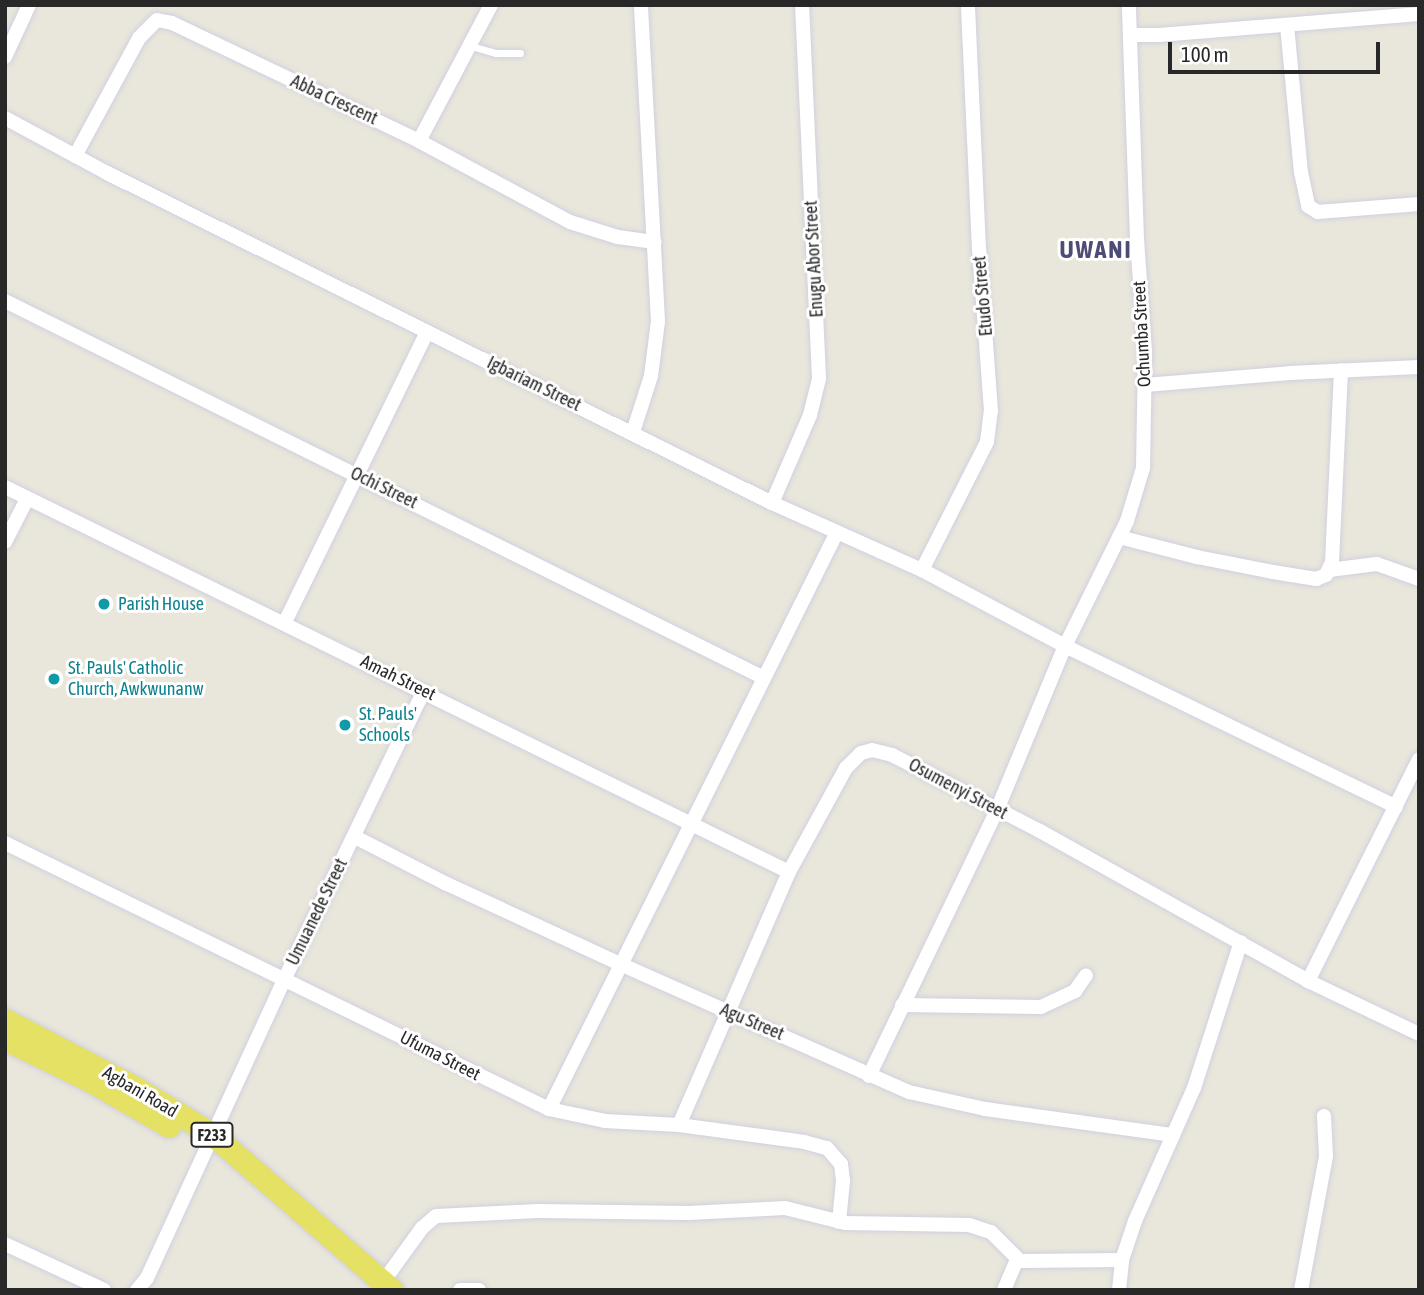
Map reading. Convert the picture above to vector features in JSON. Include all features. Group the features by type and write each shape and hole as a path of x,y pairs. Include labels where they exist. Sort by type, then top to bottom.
{"main road":[{"name":"Agbani Road","path":"5,1020 136,1088 209,1141 382,1287"},
{"name":"Agbani Road","path":"5,1039 209,1141"}],"street":[{"path":"5,57 29,5"},
{"path":"419,141 491,5"},
{"path":"633,432 646,394 656,351 658,321 641,5"},
{"name":"Enugu Abor Street","path":"772,503 810,415 819,378 803,5"},
{"name":"Etudo Street","path":"922,570 987,442 991,411 979,248 968,5"},
{"name":"Ochumba Street","path":"869,1076 997,810 1065,646 1136,497 1143,468 1145,385 1129,5"},
{"path":"1130,35 1287,26 1419,14"},
{"name":"Abba Crescent","path":"75,156 139,38 157,20 172,23 419,141 570,222 618,237 655,242"},
{"path":"1287,26 1301,172 1308,206 1318,212 1419,204"},
{"name":"Igbariam Street","path":"5,118 75,156 772,503 922,570 1065,646 1396,807"},
{"name":"Ochi Street","path":"5,301 762,677"},
{"path":"285,622 427,332"},
{"path":"1145,385 1419,366"},
{"path":"1329,570 1341,370"},
{"name":"Amah Street","path":"5,487 285,622 789,872"},
{"path":"5,542 27,499"},
{"path":"549,1109 762,677 837,532"},
{"path":"1119,537 1197,557 1294,576 1316,579 1329,570 1377,565 1419,579"},
{"name":"Umuanede Street","path":"137,1290 147,1278 284,980 424,691"},
{"name":"Osumenyi Street","path":"678,1125 789,872 846,768 861,753 872,750 892,755 1308,981 1419,1034"},
{"path":"1308,981 1419,760"},
{"name":"Agu Street","path":"355,836 447,884 620,964 909,1092 985,1109 1173,1135"},
{"name":"Ufuma Street","path":"5,843 549,1109 605,1121 678,1125 804,1142 829,1149 838,1158 843,1173 839,1222"},
{"path":"1119,1290 1122,1260 1135,1221 1194,1088 1241,943"},
{"path":"902,1005 1041,1007 1074,990 1086,975"},
{"path":"1301,1290 1326,1156 1324,1116"},
{"path":"382,1287 422,1228 441,1215 582,1210 689,1213 785,1208 839,1222 969,1226 991,1231 1017,1260 1122,1260"},
{"path":"5,1244 104,1290"},
{"path":"1004,1290 1017,1260"},
{"path":"460,1290 479,1290"}],"lane":[{"path":"471,46 496,53 520,53"}],"place":[{"name":"Parish House","path":"104,604"},
{"name":"St. Pauls' Catholic Church, Awkwunanw","path":"54,679"},
{"name":"St. Pauls' Schools","path":"345,725"}],"district":[{"name":"UWANI","path":"1096,250"}]}
